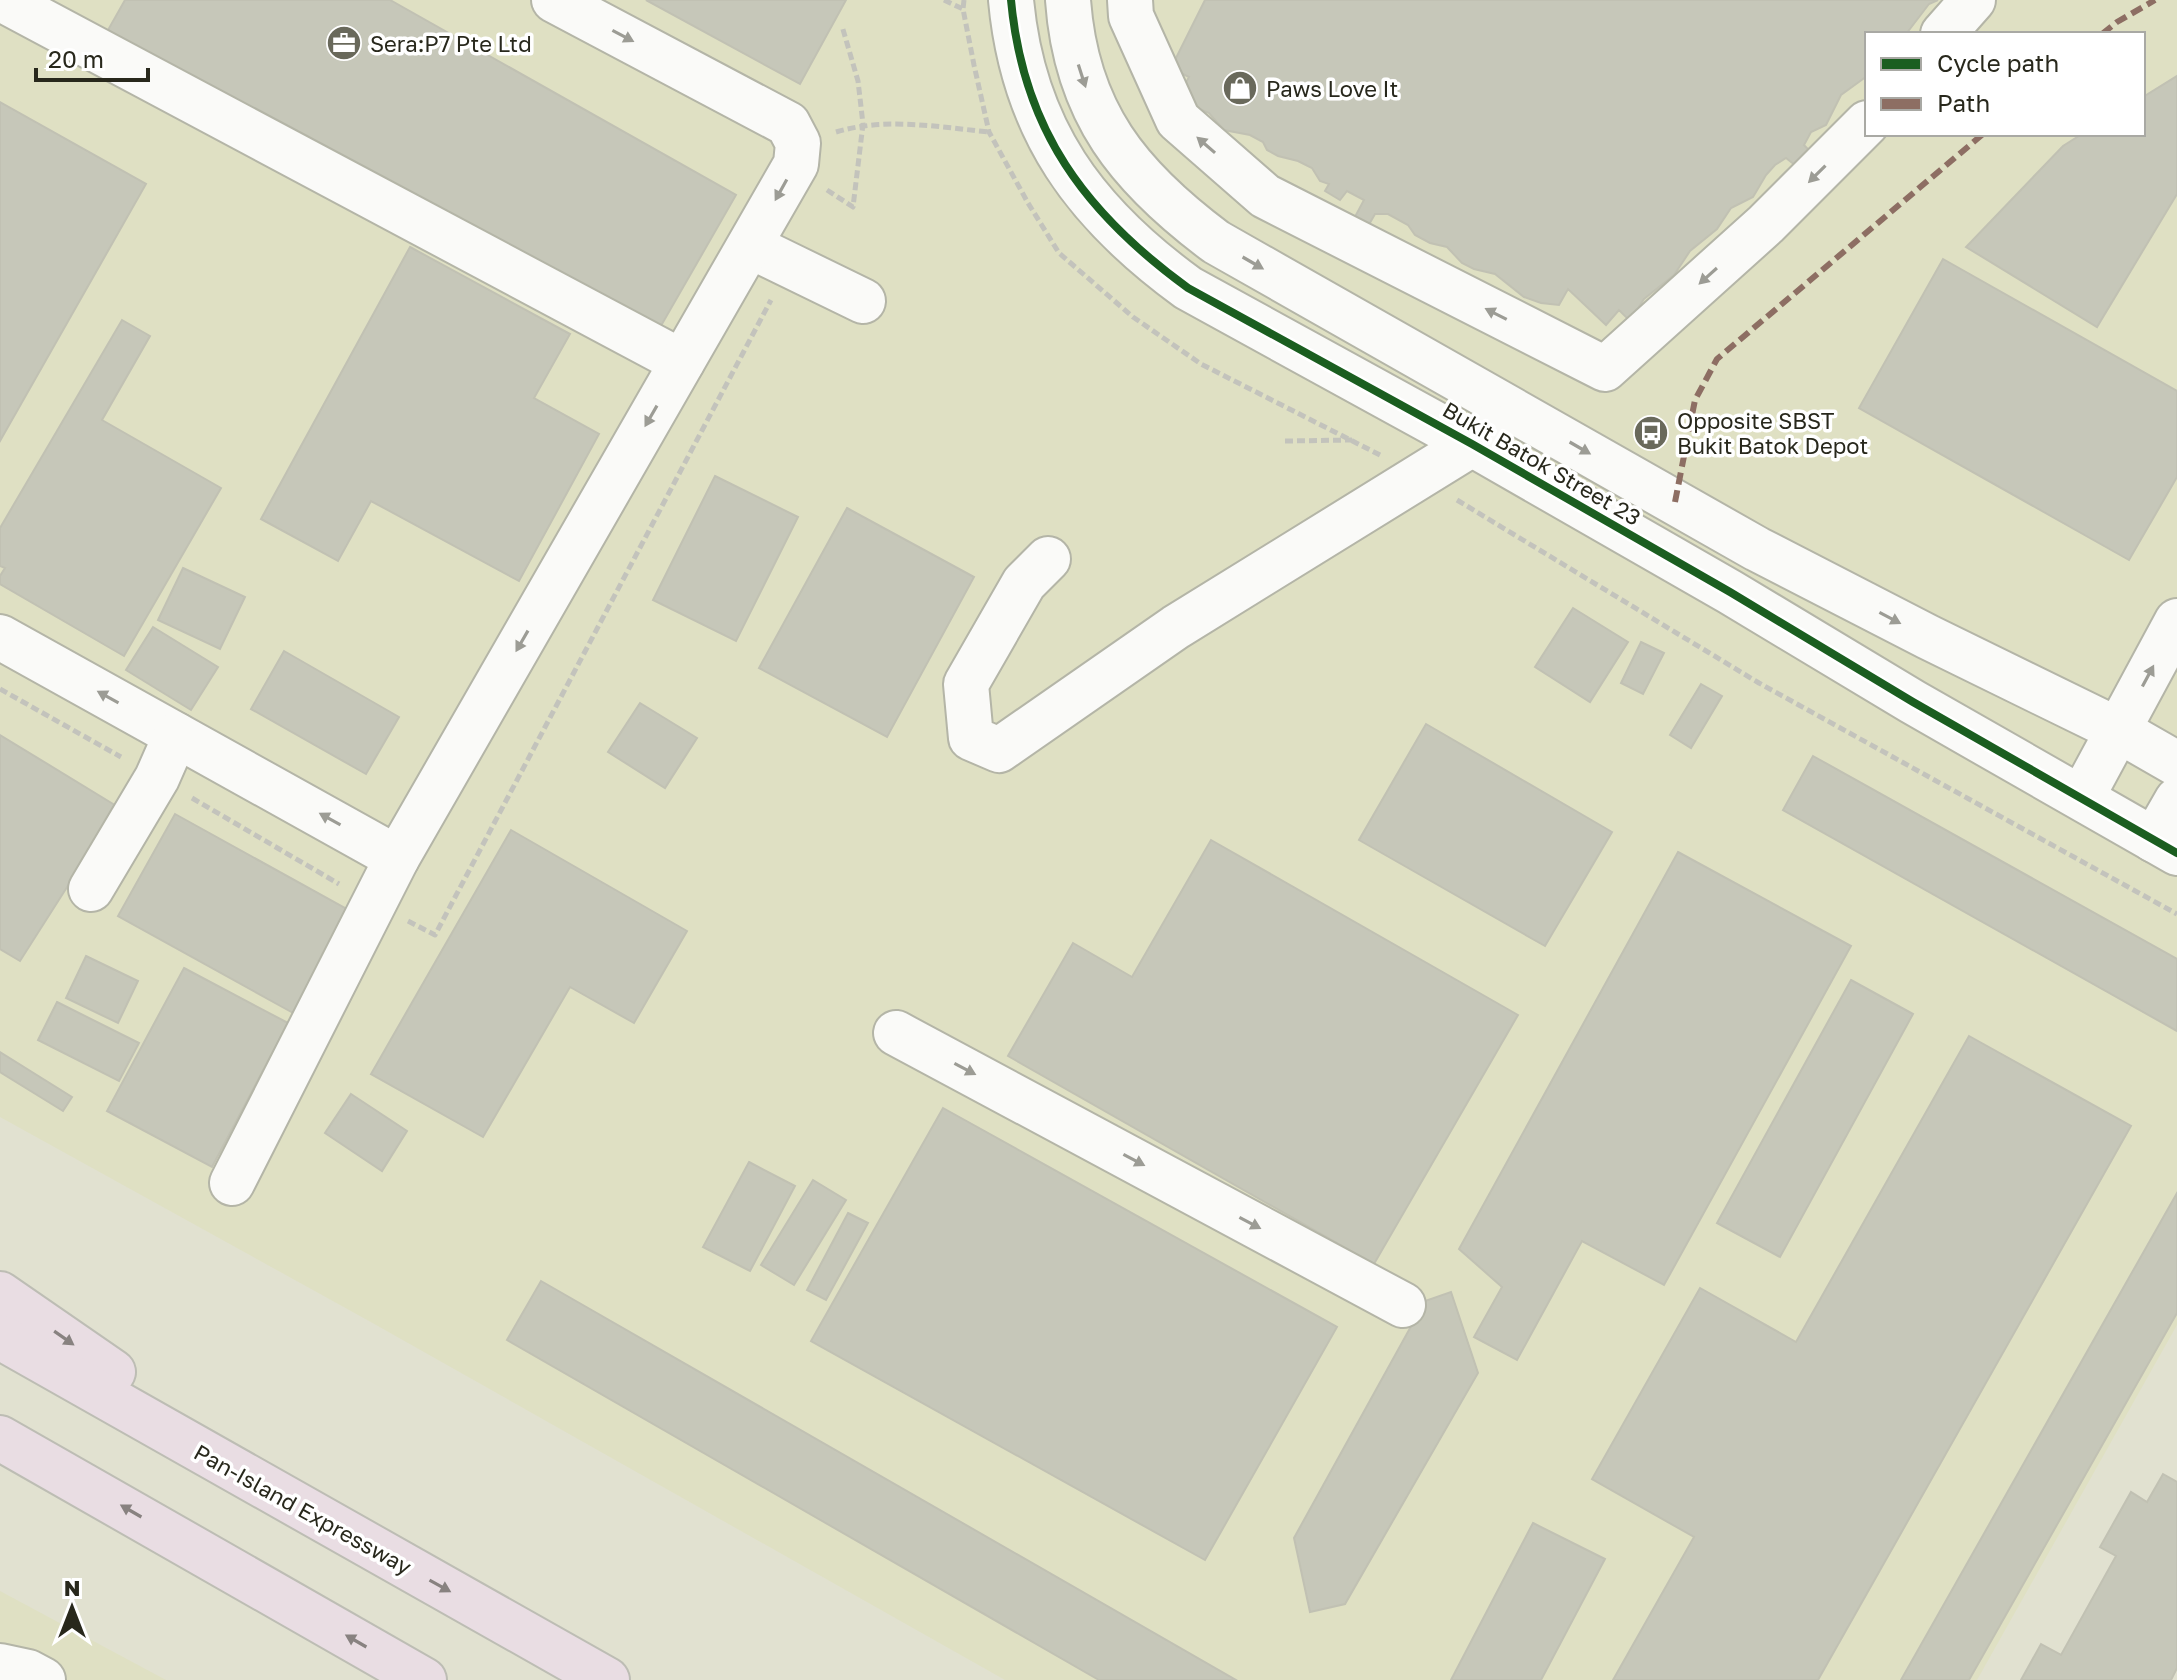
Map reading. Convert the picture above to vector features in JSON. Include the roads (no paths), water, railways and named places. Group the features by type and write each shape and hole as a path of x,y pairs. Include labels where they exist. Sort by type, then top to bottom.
{"highway":[{"path":"0,1294 348,1534"},
{"name":"Pan-Island Expressway","path":"0,1337 607,1680"},
{"path":"0,1438 424,1680"}],"street":[{"path":"232,1183 397,858 796,164 798,143 788,124 554,0"},
{"name":"Bukit Batok Street 23","path":"1011,0 1019,61 1064,166 1098,211 1132,245 1188,288 1472,444 2165,846"},
{"name":"Bukit Batok Street 23","path":"1068,0 1074,49 1085,86 1102,122 1141,177 1174,211 1216,242 1757,549 2118,730 2177,764"},
{"path":"1130,0 1131,16 1178,120 1265,196 1605,369 1766,224 1865,125"},
{"path":"1945,32 1973,0"},
{"path":"30,7 682,362"},
{"path":"750,246 863,301"},
{"path":"1048,559 1024,583 966,684 971,738 999,750 1176,627 1472,444 1512,410"},
{"path":"2082,797 2177,621"},
{"path":"0,637 397,858"},
{"path":"91,889 157,778 176,735"},
{"path":"2165,846 2177,800"},
{"path":"896,1033 1403,1305"},
{"path":"0,1666 28,1672 43,1680"}],"place":[{"name":"Sera:P7 Pte Ltd","path":"344,43"},
{"name":"Paws Love It","path":"1240,88"},
{"name":"Opposite SBST Bukit Batok Depot","path":"1651,433"}]}
